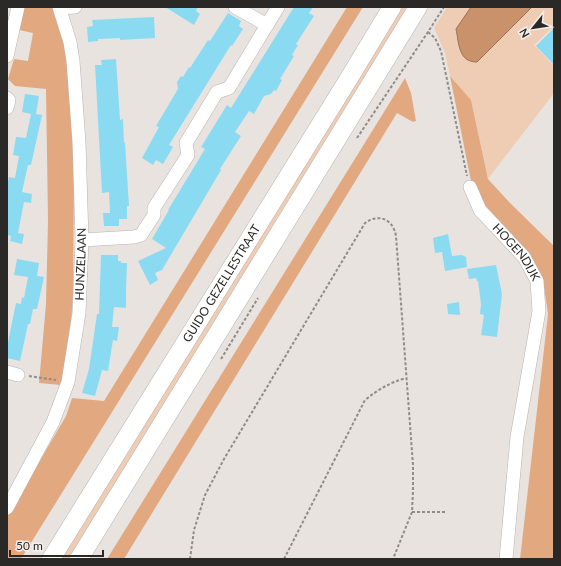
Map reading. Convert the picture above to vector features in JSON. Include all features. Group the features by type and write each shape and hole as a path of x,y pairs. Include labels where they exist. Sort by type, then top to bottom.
{"main road":[{"name":"GUIDO GEZELLESTRAAT","path":"51,559 392,7"},
{"name":"GUIDO GEZELLESTRAAT","path":"79,559 418,7"}],"street":[{"path":"7,56 18,7"},
{"path":"60,8 75,7"},
{"path":"235,7 267,25"},
{"path":"82,240 134,237 140,235 154,215 154,208 188,155 186,143 217,92 229,88 278,7"},
{"name":"HUNZELAAN","path":"7,508 53,422 68,382 79,313 82,240 79,142 73,61 70,42 60,8"},
{"path":"7,98 9,100 7,108"},
{"name":"HOGENDIJK","path":"470,187 480,210 524,257 537,281 539,311 517,437 506,559"}],"path":[{"path":"444,7 428,32 435,38 441,51 470,187"},
{"path":"190,559 194,530 205,495 224,459 365,223 372,218 379,217 393,225 395,232 413,464 412,512 393,559"},
{"path":"12,373 68,382"},
{"path":"284,559 365,400 384,386 406,378"},
{"path":"412,512 447,512"}],"shaded area":[{"path":"23,7 53,7 69,55 74,176 73,296 70,335 61,385 39,383 46,304 48,221 46,89 15,86 8,79 14,59 28,61 33,33 19,30"},
{"path":"347,7 363,7 21,559 7,559 7,517 66,416 72,398 104,401"},
{"path":"399,7 406,7 403,16 70,559 56,559"},
{"path":"447,7 471,7 456,29 460,53 477,62 532,7 554,7 554,26 534,45 554,66 554,93 488,179 471,100 450,76 445,53 434,28"},
{"path":"471,7 532,7 477,62 466,59 460,51 456,29"},
{"path":"450,76 471,100 488,179 554,246 554,559 520,559 548,314 543,280 482,209 472,186"},
{"path":"405,78 411,93 416,121 413,122 397,113 124,559 107,559"}],"building":[{"path":"165,7 198,7 196,11 200,14 194,25"},
{"path":"294,7 313,7 309,13 314,16 296,44 298,45 292,55 294,56 280,79 282,80 276,91 274,90 271,94 264,96 254,114 249,111 235,132 241,136 220,169 221,170 162,270 155,273 158,280 150,285 138,261 166,248 152,239 205,149 201,147 227,105 231,108"},
{"path":"228,13 241,21 239,26 243,29 232,46 231,45 169,145 173,147 163,164 156,160 153,165 142,158 159,127 156,126 178,89 177,82 181,76 183,77 189,67 190,68 208,40 210,41"},
{"path":"154,17 155,38 120,40 120,38 98,39 98,41 88,42 87,27 93,26 92,20"},
{"path":"554,28 554,65 536,46"},
{"path":"116,59 120,120 123,119 129,206 127,206 127,219 119,219 119,226 104,226 103,213 110,213 109,192 102,193 95,65 102,65 101,60"},
{"path":"25,94 39,96 36,114 42,115 31,165 28,165 22,192 32,194 31,203 24,202 18,233 24,234 22,244 10,241 11,236 7,235 7,186 9,177 15,178 19,156 13,155 16,137 26,138 31,114 22,112"},
{"path":"448,234 452,256 462,255 466,257 467,267 445,271 442,252 435,253 433,238"},
{"path":"101,255 118,255 118,261 121,261 121,263 127,263 126,308 114,307 112,327 119,327 117,341 113,340 108,371 102,370 95,396 82,393 89,369 97,314 99,314"},
{"path":"17,259 39,263 37,276 44,277 37,309 33,309 30,324 28,324 20,361 7,358 7,347 16,303 21,304 22,297 24,298 28,277 14,275"},
{"path":"496,265 502,294 497,337 481,335 484,315 480,314 481,304 478,281 476,278 469,279 467,269"},
{"path":"459,302 460,315 448,314 447,304"}]}
